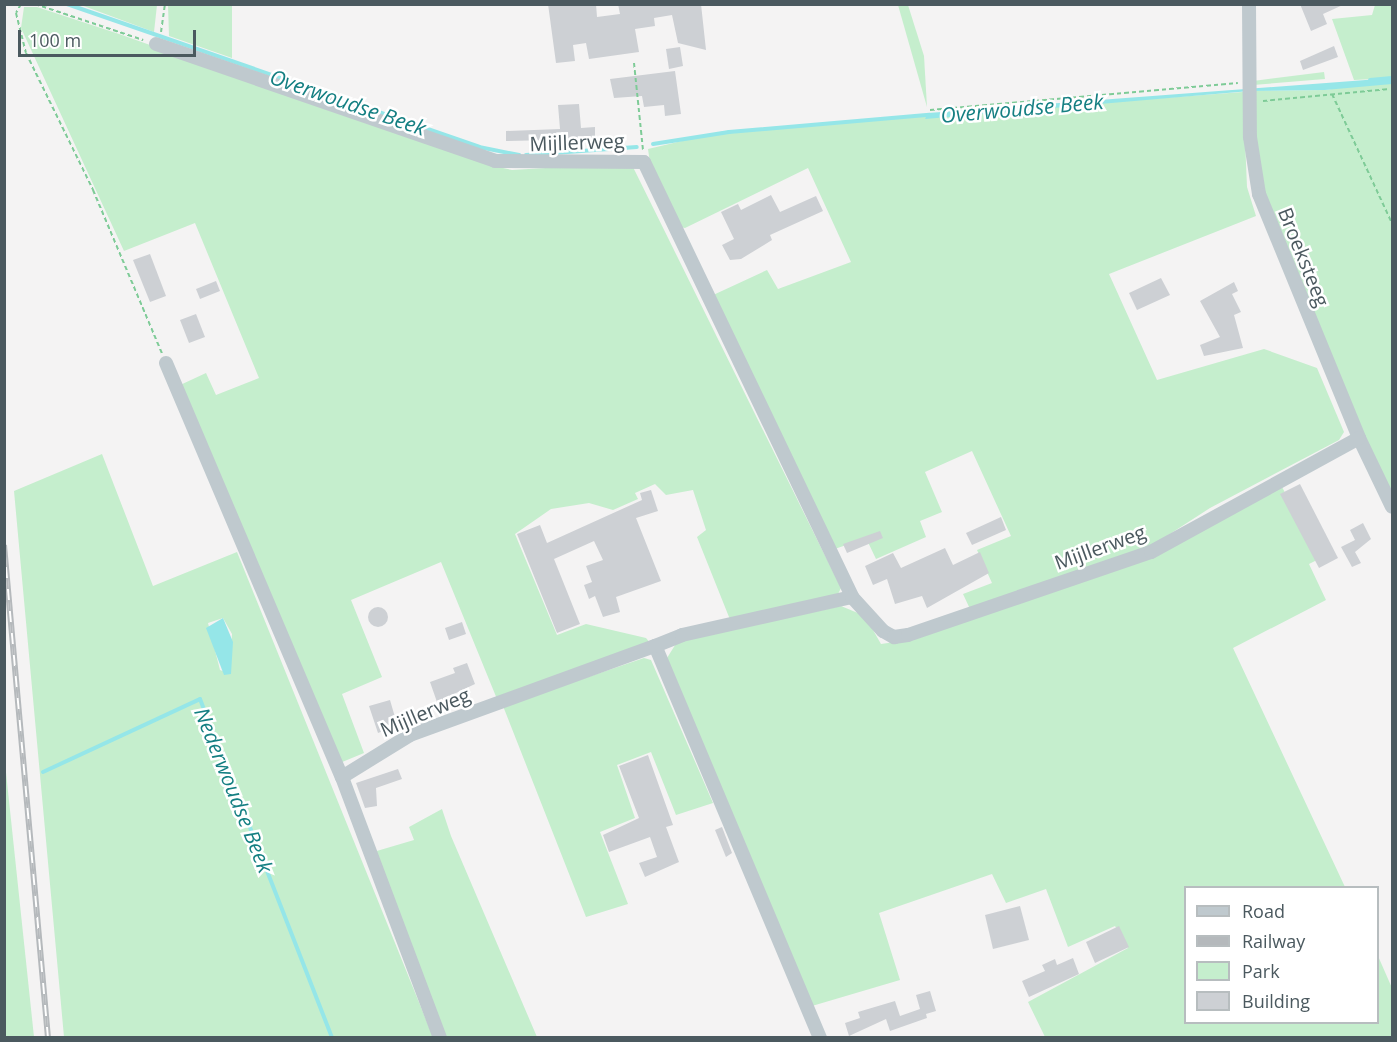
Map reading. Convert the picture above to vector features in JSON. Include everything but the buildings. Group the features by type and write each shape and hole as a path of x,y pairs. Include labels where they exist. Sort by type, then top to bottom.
{"street":[{"name":"Broeksteeg","path":"1249,4 1250,91 1258,194 1359,438 1392,507"},
{"name":"Mijllerweg","path":"156,45 495,161 644,162 852,597 883,631 894,637 908,635 1151,552 1359,438"},
{"path":"166,363 338,775 342,777 441,1038"},
{"name":"Mijllerweg","path":"342,777 410,735 682,635 852,597"},
{"path":"655,646 820,1038"}],"path":[{"path":"21,4 16,13 26,53 97,200 166,363"},
{"path":"35,4 156,45"},
{"path":"162,30 165,4"},
{"path":"634,63 643,152"},
{"path":"930,110 1250,91 1332,94 1389,89"},
{"path":"1332,94 1392,223"}],"green space":[{"path":"81,5 157,5 154,32"},
{"path":"168,5 232,5 232,58 169,36"},
{"path":"898,5 908,5 924,56 927,107"},
{"path":"1375,5 1392,5 1392,78 1354,80 1332,19 1372,15"},
{"path":"24,7 37,7 119,34 489,165 512,170 631,163 841,588 837,596 731,622 697,537 706,530 693,490 666,495 655,484 635,493 638,499 613,510 589,503 551,509 515,534 557,635 586,624 646,638 651,644 497,699 441,562 351,600 382,677 342,694 364,753 335,765 178,386 206,373 216,395 259,378 195,223 124,251 21,28"},
{"path":"1324,72 1325,79 1253,85 1253,81"},
{"path":"1373,83 1392,84 1392,502 1259,187 1251,91 1325,90"},
{"path":"1243,92 1247,187 1256,216 1109,274 1157,380 1264,349 1317,368 1344,432 1339,440 1210,508 1142,552 970,609 963,594 992,583 977,550 1011,536 972,451 925,472 942,512 920,521 926,537 876,559 866,538 832,550 711,296 767,270 778,289 851,262 808,168 685,228 676,226 651,170 648,149 724,131"},
{"path":"102,454 153,586 237,552 433,1037 64,1037 14,491","holes":["223,618 232,634 230,674 220,670 208,623"]},
{"path":"1280,483 1319,559 1309,564 1326,600 1233,648 1345,886 1184,886 1184,1024 1379,1024 1379,958 1392,988 1392,1037 1045,1037 1028,1002 1128,948 1115,926 1068,947 1046,889 1006,903 992,874 879,913 900,980 812,1006 667,658 677,642 841,606 865,616 881,644 902,641 1157,555"},
{"path":"644,658 651,660 713,803 676,815 651,752 617,765 635,818 600,832 628,904 586,917 503,706"},
{"path":"4,763 34,1037 6,1037 5,1033"},
{"path":"442,809 451,836 537,1037 446,1037 370,853 414,840 409,827"}],"water":[{"path":"1392,78 1392,84 1325,90 1250,91 925,119 928,113"},
{"path":"223,618 233,642 231,674 224,675 206,628"}],"waterway":[{"name":"Overwoudse Beek","path":"67,4 479,147 519,155"},
{"name":"Overwoudse Beek","path":"1370,80 1392,78"},
{"name":"Overwoudse Beek","path":"653,144 729,132 929,115"},
{"name":"Overwoudse Beek","path":"526,155 637,147"},
{"name":"Nederwoudse Beek","path":"43,772 200,699 332,1038"}],"railway":[{"path":"4,545 48,1038"}]}
